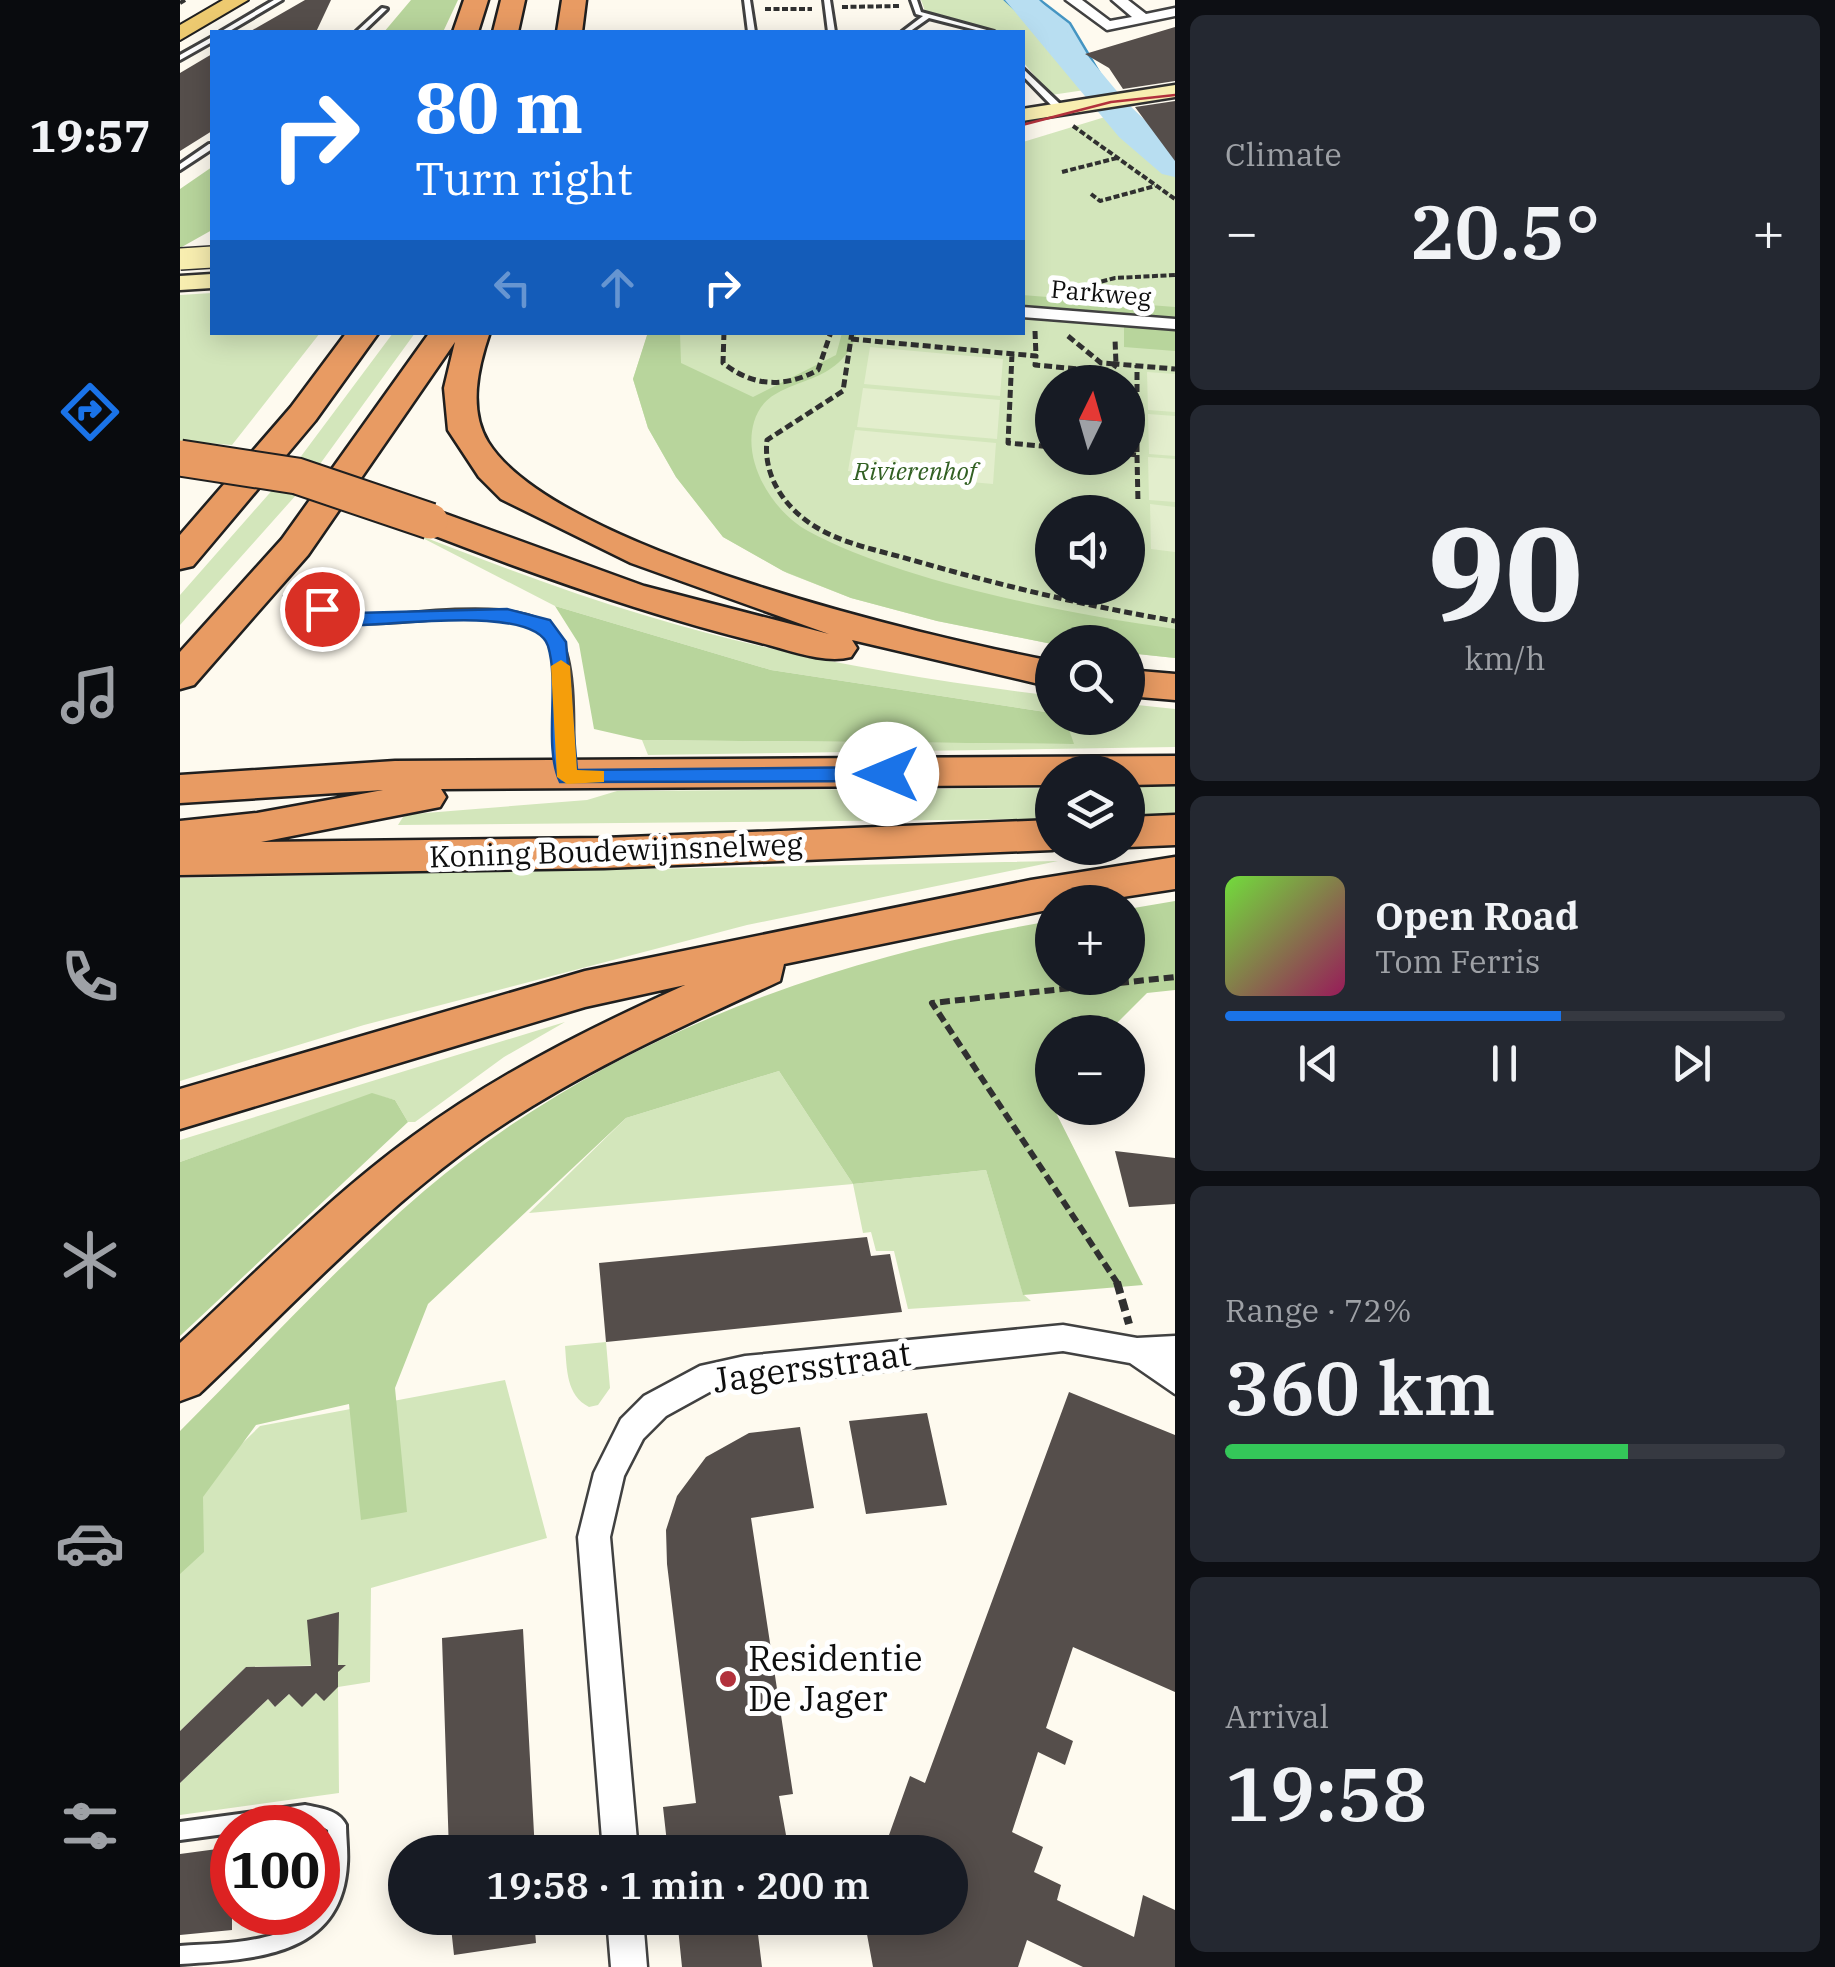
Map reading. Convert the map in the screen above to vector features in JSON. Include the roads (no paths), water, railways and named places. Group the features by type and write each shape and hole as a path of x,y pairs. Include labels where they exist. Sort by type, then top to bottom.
{"highway":[{"path":"467,30 476,0"},
{"path":"506,30 513,0"},
{"path":"570,30 574,0"},
{"path":"180,262 210,250"},
{"path":"180,558 304,414 362,335"},
{"path":"180,676 295,547 444,335"},
{"path":"473,335 458,402 469,439 504,484 545,510 662,564 758,597 934,652 1035,673"},
{"path":"180,458 297,476 612,590 766,633 890,658 1035,674"},
{"path":"1145,684 1175,687"},
{"path":"1145,771 1175,770"},
{"path":"180,787 396,775 1035,772"},
{"path":"184,842 549,777"},
{"path":"1145,831 1175,830"},
{"name":"Koning Boudewijnsnelweg","path":"184,842 604,854 1035,836"},
{"path":"180,1108 552,998 1031,896 1175,873"},
{"path":"180,1377 395,1178 464,1124 605,1042 838,935"}],"main road":[{"path":"180,15 204,0"},
{"path":"180,34 238,0"},
{"path":"1025,115 1175,91"},
{"path":"1025,128 1070,115 1075,109"},
{"path":"180,262 210,257"},
{"path":"180,283 210,281"}],"street":[{"path":"1073,0 1107,26 1175,12"},
{"path":"1119,0 1144,18"},
{"name":"Parkweg","path":"1033,307 1175,324"},
{"name":"Jagersstraat","path":"619,1835 594,1537 609,1473 632,1429 654,1406 710,1376 745,1369 1063,1338 1137,1351"},
{"path":"1137,1351 1175,1349"},
{"path":"1137,1351 1175,1380"},
{"path":"626,1935 629,1967"}],"lane":[{"path":"227,30 279,0"},
{"path":"915,3 918,13 982,30"},
{"path":"748,5 752,30"},
{"path":"827,5 832,30"},
{"path":"361,30 384,9"},
{"path":"909,30 928,16"},
{"path":"180,58 210,40"},
{"path":"1025,74 1036,87"},
{"path":"1025,84 1075,109"},
{"path":"180,168 210,147"},
{"path":"289,599 354,619 507,615 543,624 556,642 561,670 549,777"},
{"path":"180,1831 306,1814 324,1817 336,1825 340,1858 324,1909 307,1931 290,1943 180,1955"}],"water":[{"path":"1005,0 1040,0 1070,23 1108,87 1085,90 1046,39"},
{"path":"1128,110 1147,133 1175,152 1175,175 1130,143 1106,112"}],"waterway":[{"path":"1021,0 1131,130 1175,166"}],"tram line":[{"path":"1025,124 1111,102 1175,95"},
{"path":"180,268 210,266"}],"place":[{"name":"Residentie De Jager","path":"728,1679"}],"park label":[{"name":"Rivierenhof","path":"915,471"}]}
